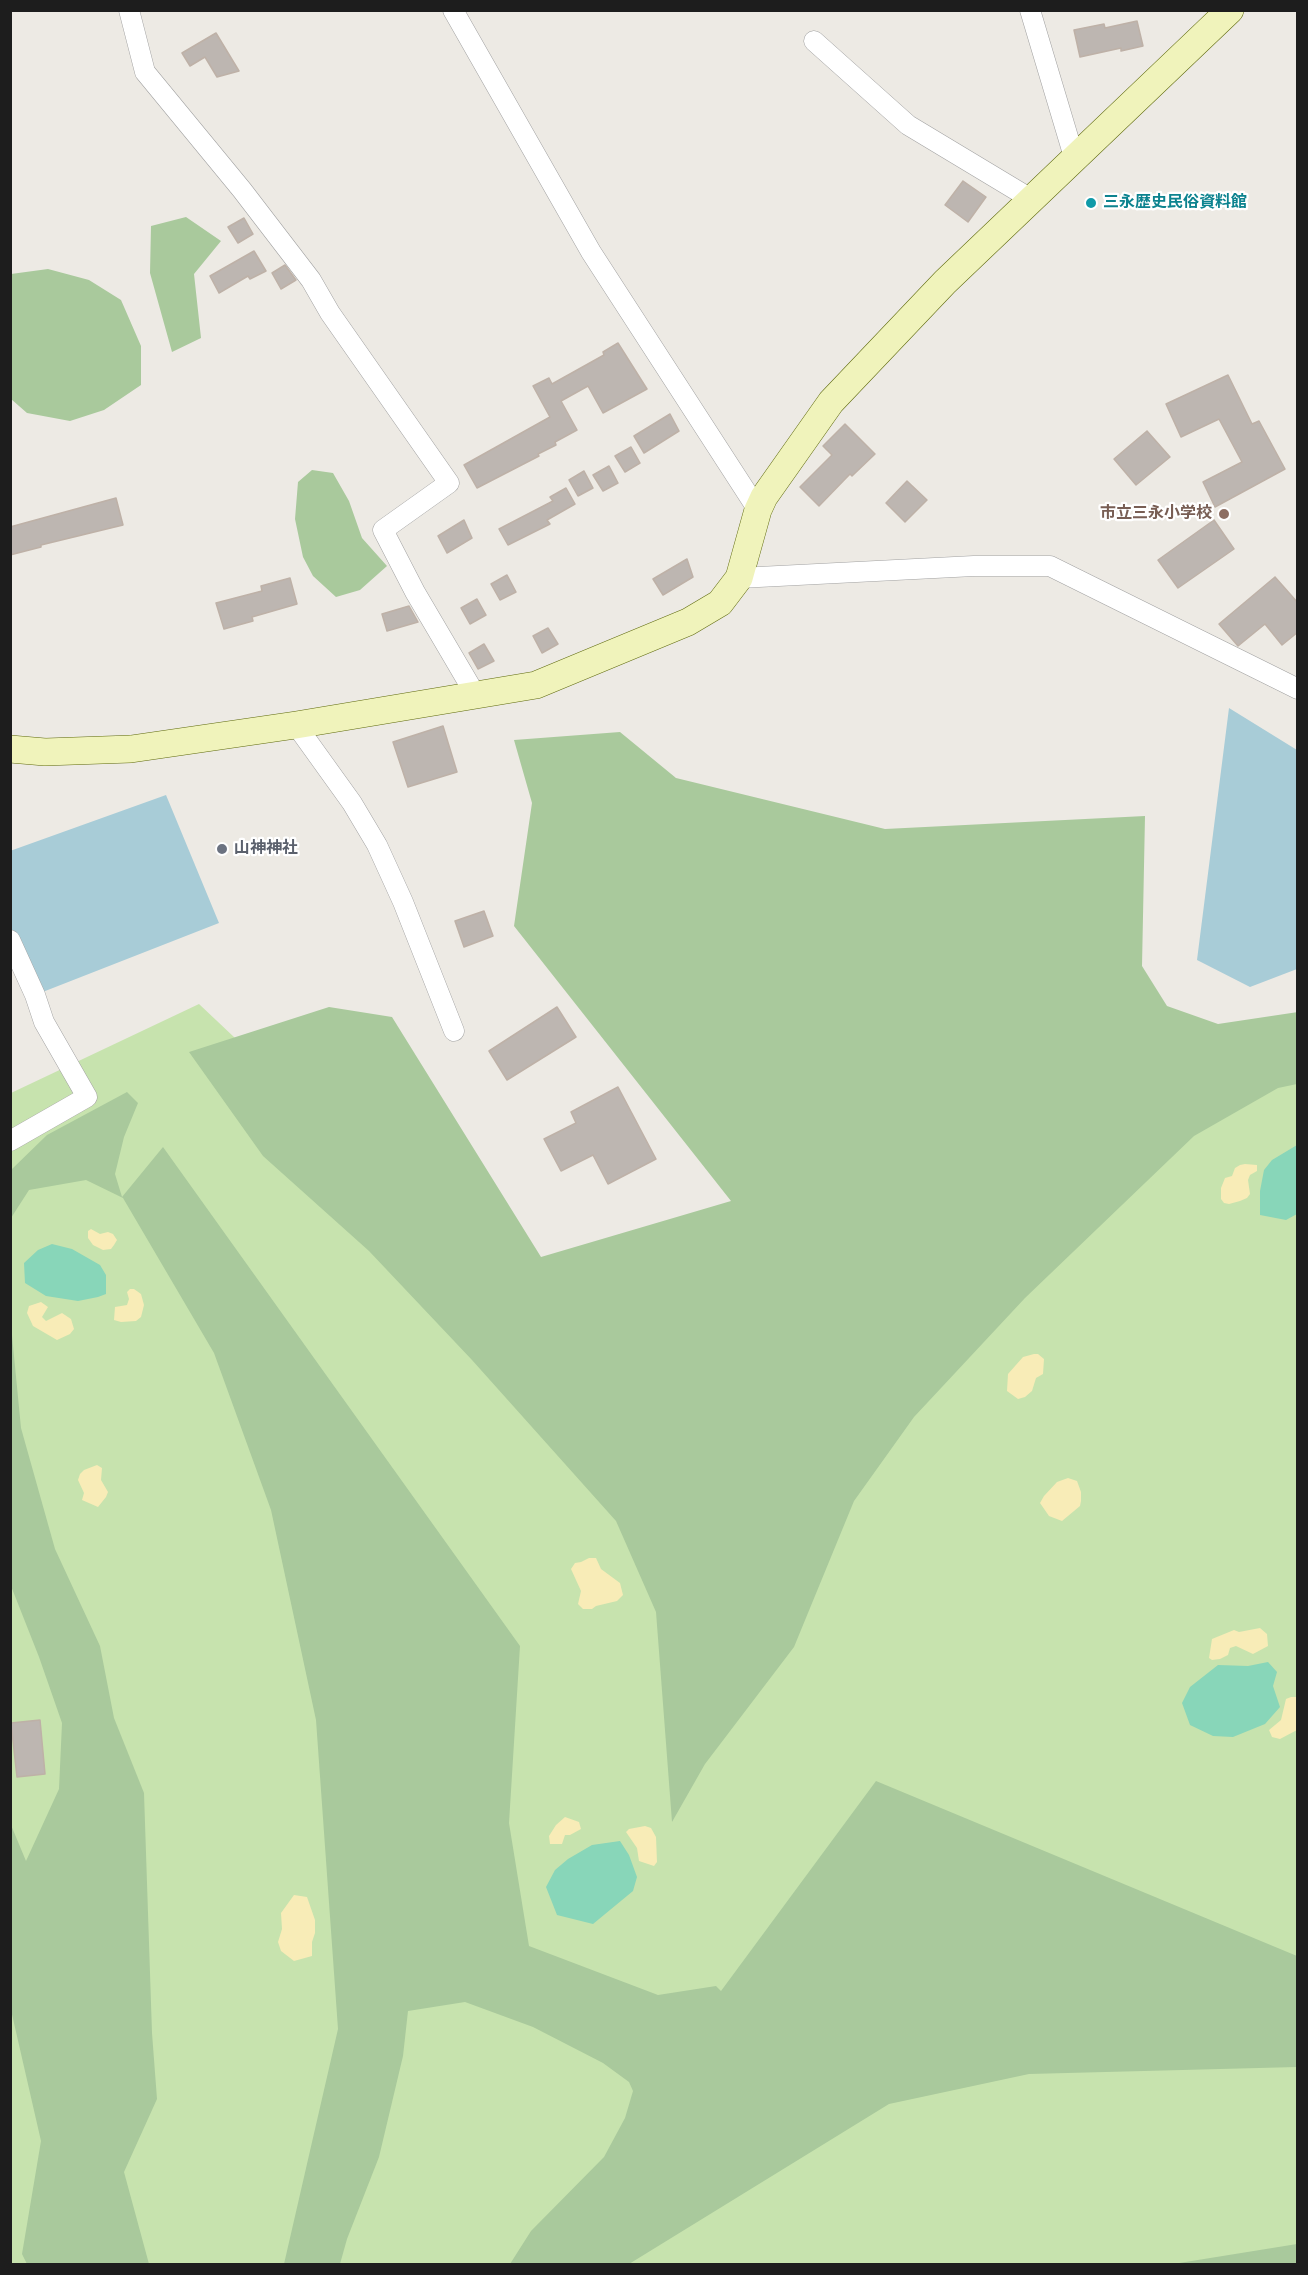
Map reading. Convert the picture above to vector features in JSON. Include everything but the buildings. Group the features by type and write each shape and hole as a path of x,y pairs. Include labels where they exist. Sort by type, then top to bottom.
{"street":[{"path":"453,10 591,252 758,510"},
{"path":"1030,10 1074,157"},
{"path":"10,749 45,752 131,749 296,725 536,685 688,622 720,603 738,578 764,497 831,402 945,282 1230,10"},
{"path":"132,11 145,72 242,190 311,280 330,313 449,483 383,530 415,592 475,694"},
{"path":"814,41 908,125 1031,199"},
{"path":"738,578 974,566 1050,566 1298,689"},
{"path":"296,725 352,803 376,845 403,902 454,1031"},
{"path":"10,940 35,995 44,1022 87,1098 10,1141"}],"green space":[{"path":"186,217 221,241 194,274 201,338 172,352 150,273 151,226"},
{"path":"48,269 89,280 121,300 141,346 141,385 104,410 70,421 27,413 11,399 11,274"},
{"path":"312,470 333,473 349,501 362,538 387,566 360,590 336,597 313,576 303,557 295,519 298,482"},
{"path":"620,732 676,778 885,829 1145,816 1142,966 1167,1006 1218,1024 1298,1012 1297,1084 1278,1088 1194,1136 1025,1298 914,1417 854,1501 794,1647 705,1764 672,1822 656,1612 616,1521 472,1360 369,1251 263,1156 189,1052 329,1007 392,1017 541,1257 731,1201 514,926 532,803 514,740"},
{"path":"199,1004 730,1505 1297,1025 1297,2264 11,2264 11,1093"},
{"path":"127,1092 138,1103 124,1137 115,1174 122,1197 163,1147 520,1646 509,1823 529,1946 658,1995 716,1986 721,1991 876,1781 1297,1956 1297,2067 1029,2074 889,2104 629,2264 510,2264 531,2231 604,2157 625,2118 633,2091 629,2082 603,2063 533,2027 465,2002 408,2011 403,2056 379,2157 347,2239 340,2264 284,2264 338,2029 316,1720 271,1510 214,1353 123,1198 86,1180 29,1190 11,1218 11,1170 47,1135"},
{"path":"1297,1145 1297,1214 1286,1220 1260,1215 1260,1191 1264,1170 1272,1160"},
{"path":"52,1244 72,1249 100,1265 106,1275 106,1294 78,1301 46,1296 25,1283 24,1263 38,1250"},
{"path":"10,1315 21,1428 55,1549 100,1646 114,1718 144,1793 152,2033 157,2099 124,2172 149,2264 27,2264 22,2254 41,2141 11,2010 11,1825 26,1861 59,1789 62,1723 11,1586"},
{"path":"1268,1662 1277,1672 1273,1686 1280,1707 1265,1724 1233,1737 1213,1736 1190,1725 1182,1703 1190,1687 1218,1665 1248,1666"},
{"path":"620,1841 629,1855 637,1877 633,1891 593,1924 557,1915 546,1887 555,1870 568,1859 592,1845"},
{"path":"1297,2244 1297,2264 1173,2264"}],"sand":[{"path":"1245,1164 1257,1165 1257,1171 1250,1175 1248,1180 1250,1194 1240,1201 1224,1203 1221,1199 1221,1188 1225,1178 1232,1176 1235,1168"},
{"path":"91,1229 100,1234 108,1232 113,1234 117,1240 111,1249 103,1250 93,1245 88,1238 88,1231"},
{"path":"130,1289 141,1294 144,1305 141,1317 136,1321 114,1320 115,1307 127,1305 129,1299 127,1292"},
{"path":"41,1302 48,1307 42,1317 46,1321 62,1313 71,1319 74,1329 70,1334 57,1340 33,1326 27,1313 29,1306"},
{"path":"1034,1354 1044,1359 1043,1374 1036,1378 1032,1391 1018,1399 1007,1391 1008,1374 1023,1357"},
{"path":"97,1465 102,1468 101,1480 108,1492 98,1507 82,1500 84,1493 78,1480 84,1470"},
{"path":"1068,1478 1077,1481 1081,1501 1080,1506 1062,1521 1049,1516 1040,1503 1057,1482"},
{"path":"596,1558 601,1569 620,1583 623,1595 617,1601 592,1609 583,1609 578,1604 581,1591 571,1569 575,1563"},
{"path":"1260,1628 1267,1634 1268,1646 1253,1654 1236,1646 1230,1648 1228,1655 1220,1659 1209,1658 1212,1639 1234,1630 1239,1632"},
{"path":"1297,1697 1297,1730 1280,1739 1272,1737 1269,1730 1281,1720 1286,1699"},
{"path":"565,1817 579,1822 581,1829 565,1835 562,1844 550,1844 549,1836"},
{"path":"645,1826 651,1828 656,1837 657,1862 654,1866 639,1861 637,1848 626,1832 629,1829"},
{"path":"294,1895 307,1897 315,1920 315,1933 312,1942 312,1956 294,1961 281,1951 278,1942 282,1929 281,1913"}],"water":[{"path":"1229,708 1297,750 1297,969 1250,987 1197,960"},
{"path":"166,795 219,923 35,995 11,927 10,851"}],"place":[{"name":"三永歴史民俗資料館","path":"1091,203"},
{"name":"市立三永小学校","path":"1224,514"},
{"name":"山神神社","path":"222,849"}]}
